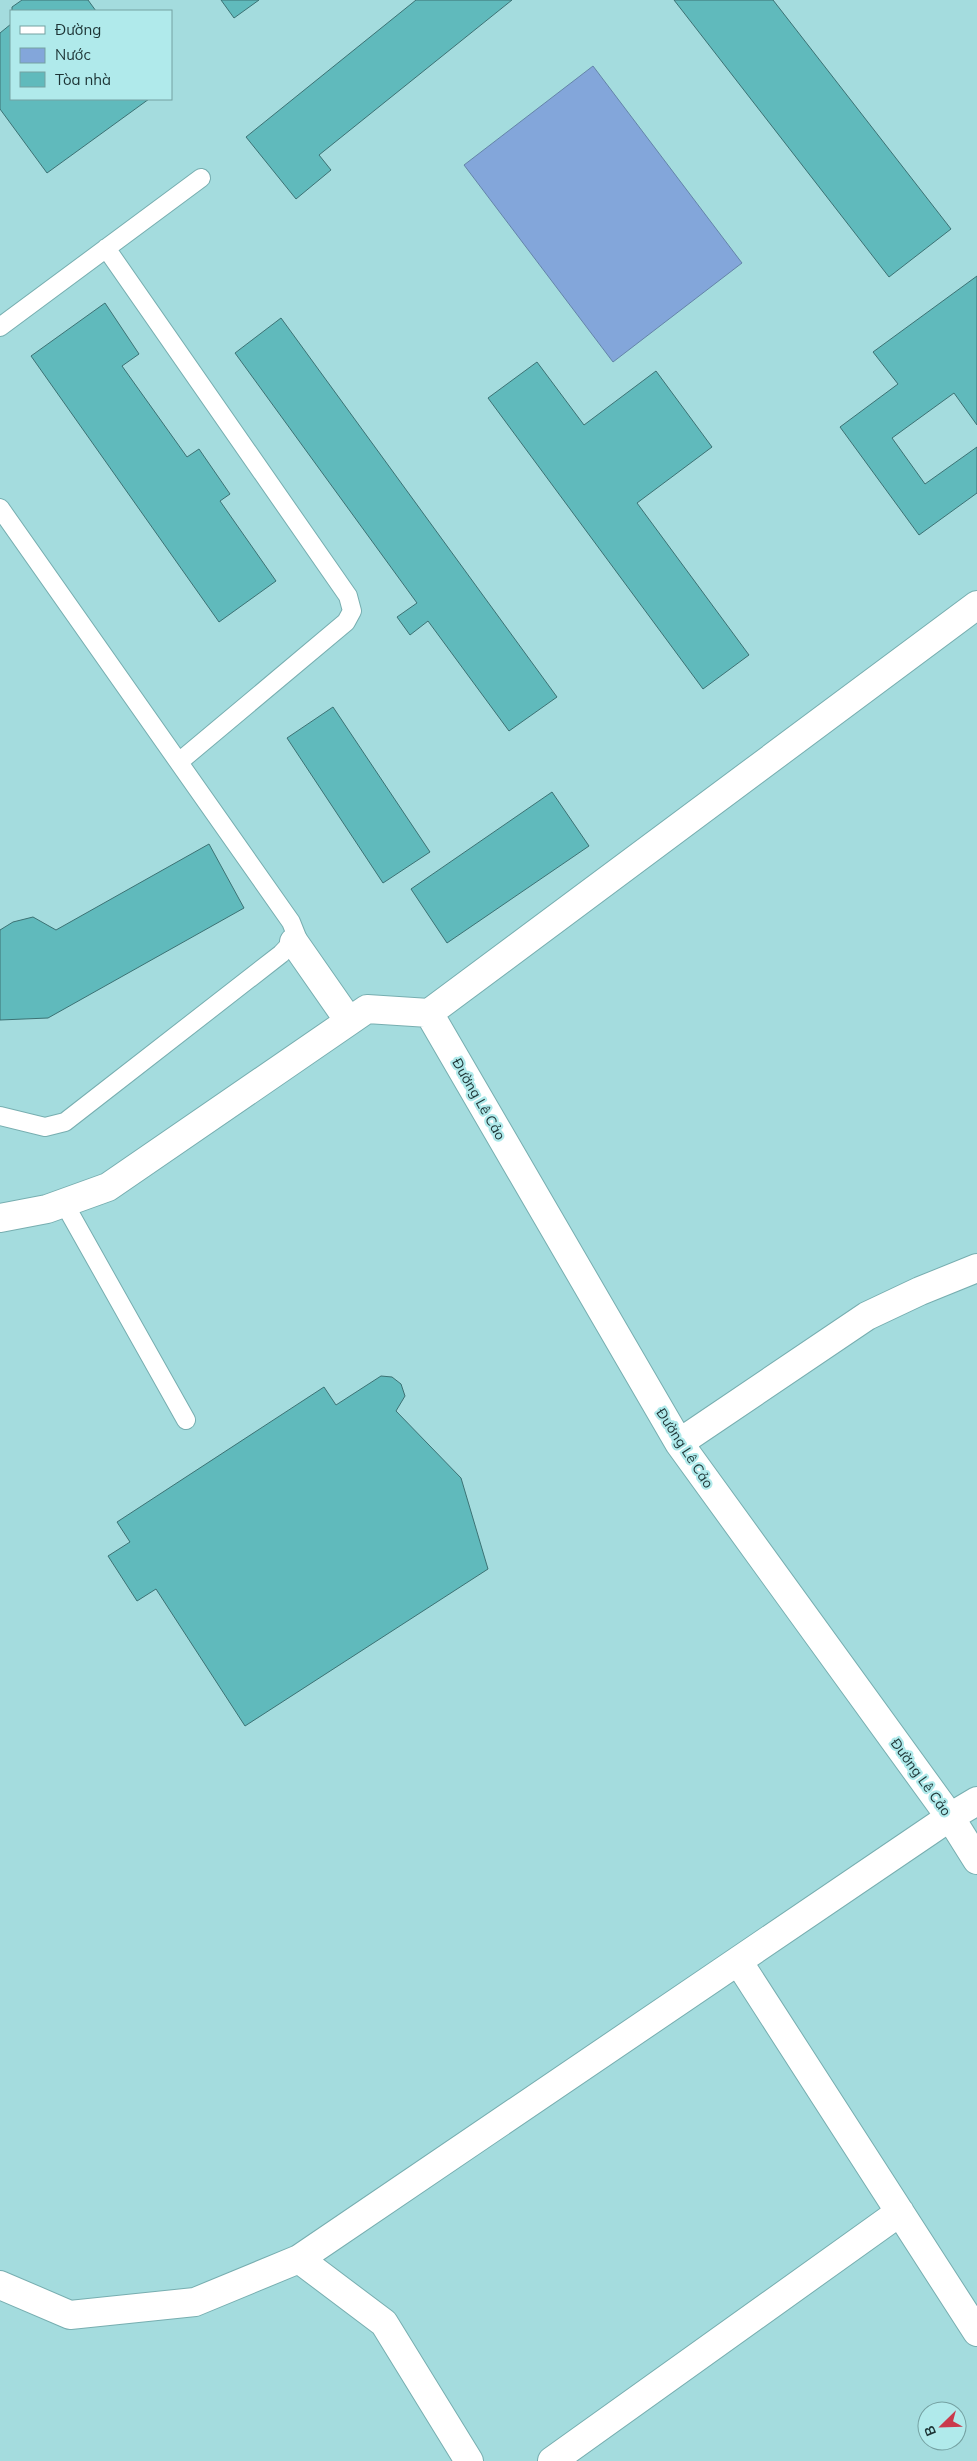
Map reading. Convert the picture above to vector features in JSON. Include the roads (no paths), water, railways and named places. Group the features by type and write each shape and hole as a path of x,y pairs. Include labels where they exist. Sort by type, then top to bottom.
{"street":[{"path":"0,1218 46,1209 108,1187 367,1009 429,1013 977,605"},
{"path":"294,942 350,1021"},
{"name":"Đường Lê Cảo","path":"429,1013 679,1443 950,1817 977,1860"},
{"path":"679,1443 867,1316 920,1291 977,1268"},
{"path":"0,2285 70,2315 194,2302 299,2259 950,1817 977,1801"},
{"path":"738,1961 977,2332"},
{"path":"552,2461 900,2212"},
{"path":"299,2259 384,2323 469,2461"}],"lane":[{"path":"0,327 201,178"},
{"path":"106,248 348,596 352,611 346,622 179,762"},
{"path":"0,508 291,922 297,937 281,954 65,1122 45,1127 0,1116"},
{"path":"64,1203 186,1420"}],"water":[{"path":"593,66 742,263 613,362 464,165"}]}
